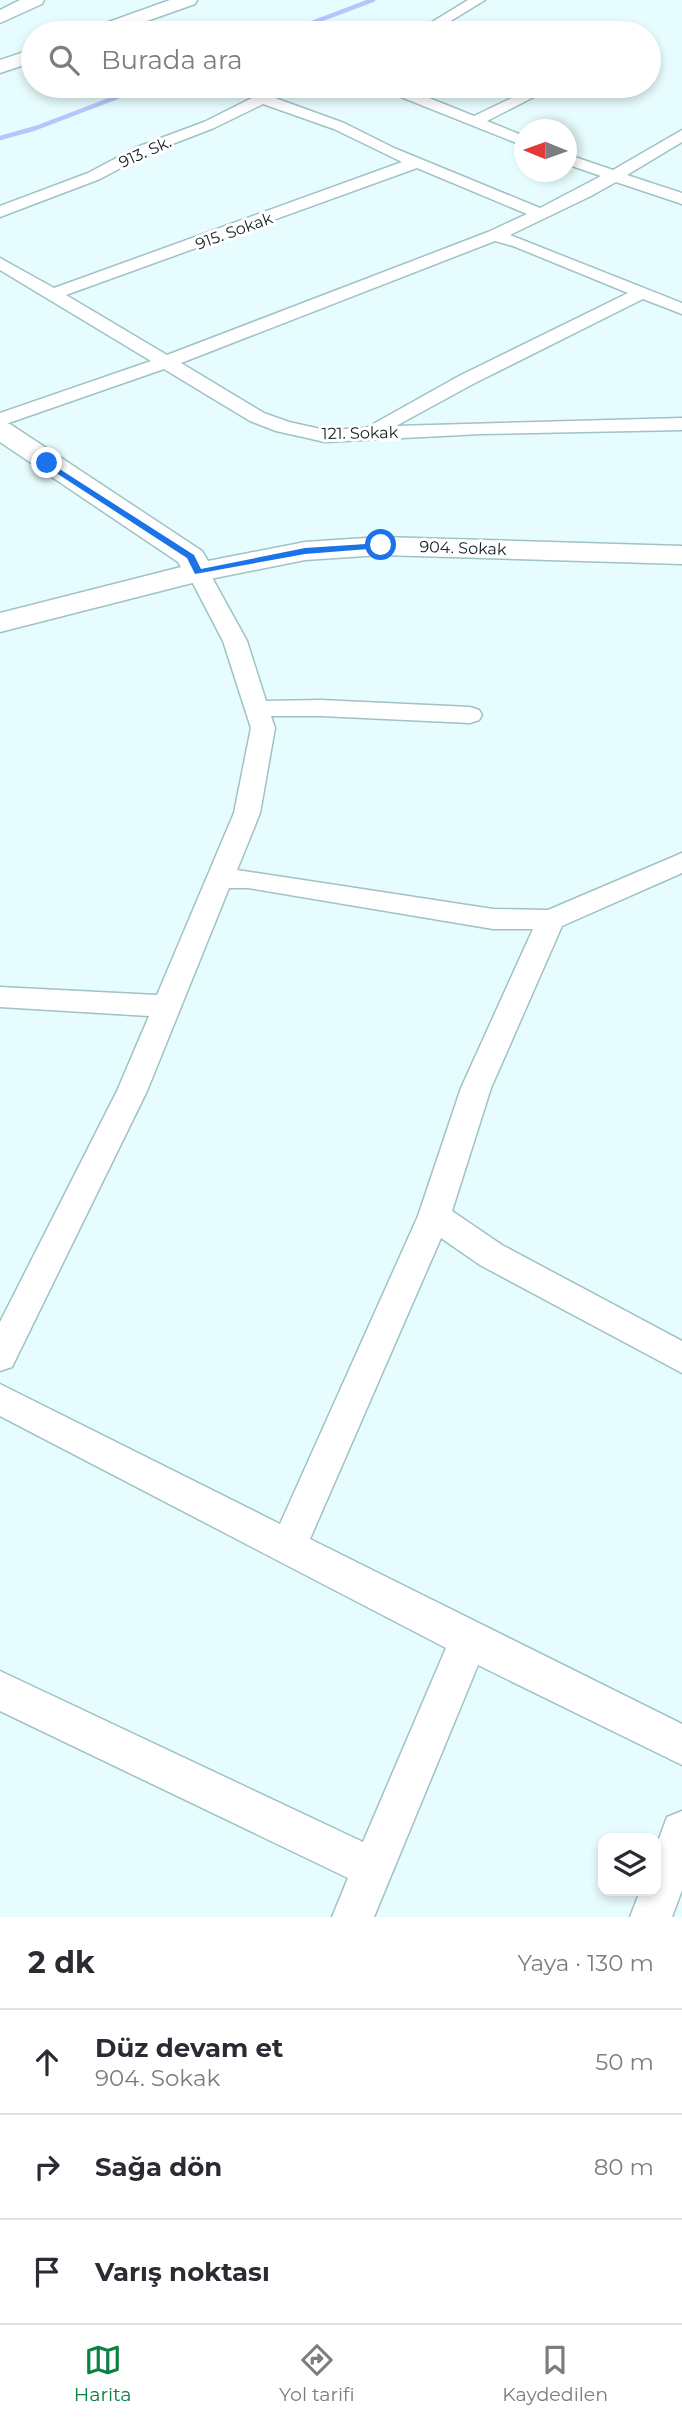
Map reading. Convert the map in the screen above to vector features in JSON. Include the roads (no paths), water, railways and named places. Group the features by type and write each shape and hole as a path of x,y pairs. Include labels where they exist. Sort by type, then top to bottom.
{"street":[{"path":"0,17 35,0"},
{"path":"129,21 188,0"},
{"path":"442,21 478,0"},
{"path":"0,67 21,59"},
{"path":"261,98 339,126 388,151 540,214"},
{"name":"913. Sk.","path":"0,212 94,176 143,150 209,125 261,98"},
{"path":"417,98 514,137"},
{"path":"475,121 523,98"},
{"path":"0,421 167,362 494,236 614,176 682,135"},
{"name":"915. Sokak","path":"50,295 241,229 417,162"},
{"path":"577,163 682,199"},
{"path":"494,236 519,242 682,309"},
{"name":"121. Sokak","path":"0,263 257,417 325,436 682,424"},
{"path":"366,434 390,424 466,380 645,292"},
{"path":"0,430 191,557 235,642 263,728 247,813 132,1091 0,1356"},
{"name":"904. Sokak","path":"0,624 198,572 305,551 381,545 682,555"},
{"path":"257,709 321,708 470,715"},
{"path":"220,879 248,879 493,919 551,920 682,862"},
{"path":"289,1546 434,1216 476,1088 551,920"},
{"path":"0,997 167,1006"},
{"path":"434,1216 491,1255 682,1358"},
{"path":"0,1399 469,1640 682,1745"},
{"path":"353,1917 469,1640"},
{"path":"0,1691 374,1869"},
{"path":"651,1917 682,1832"}],"waterway":[{"path":"317,21 373,0"},
{"path":"0,138 36,128 115,98"}]}
